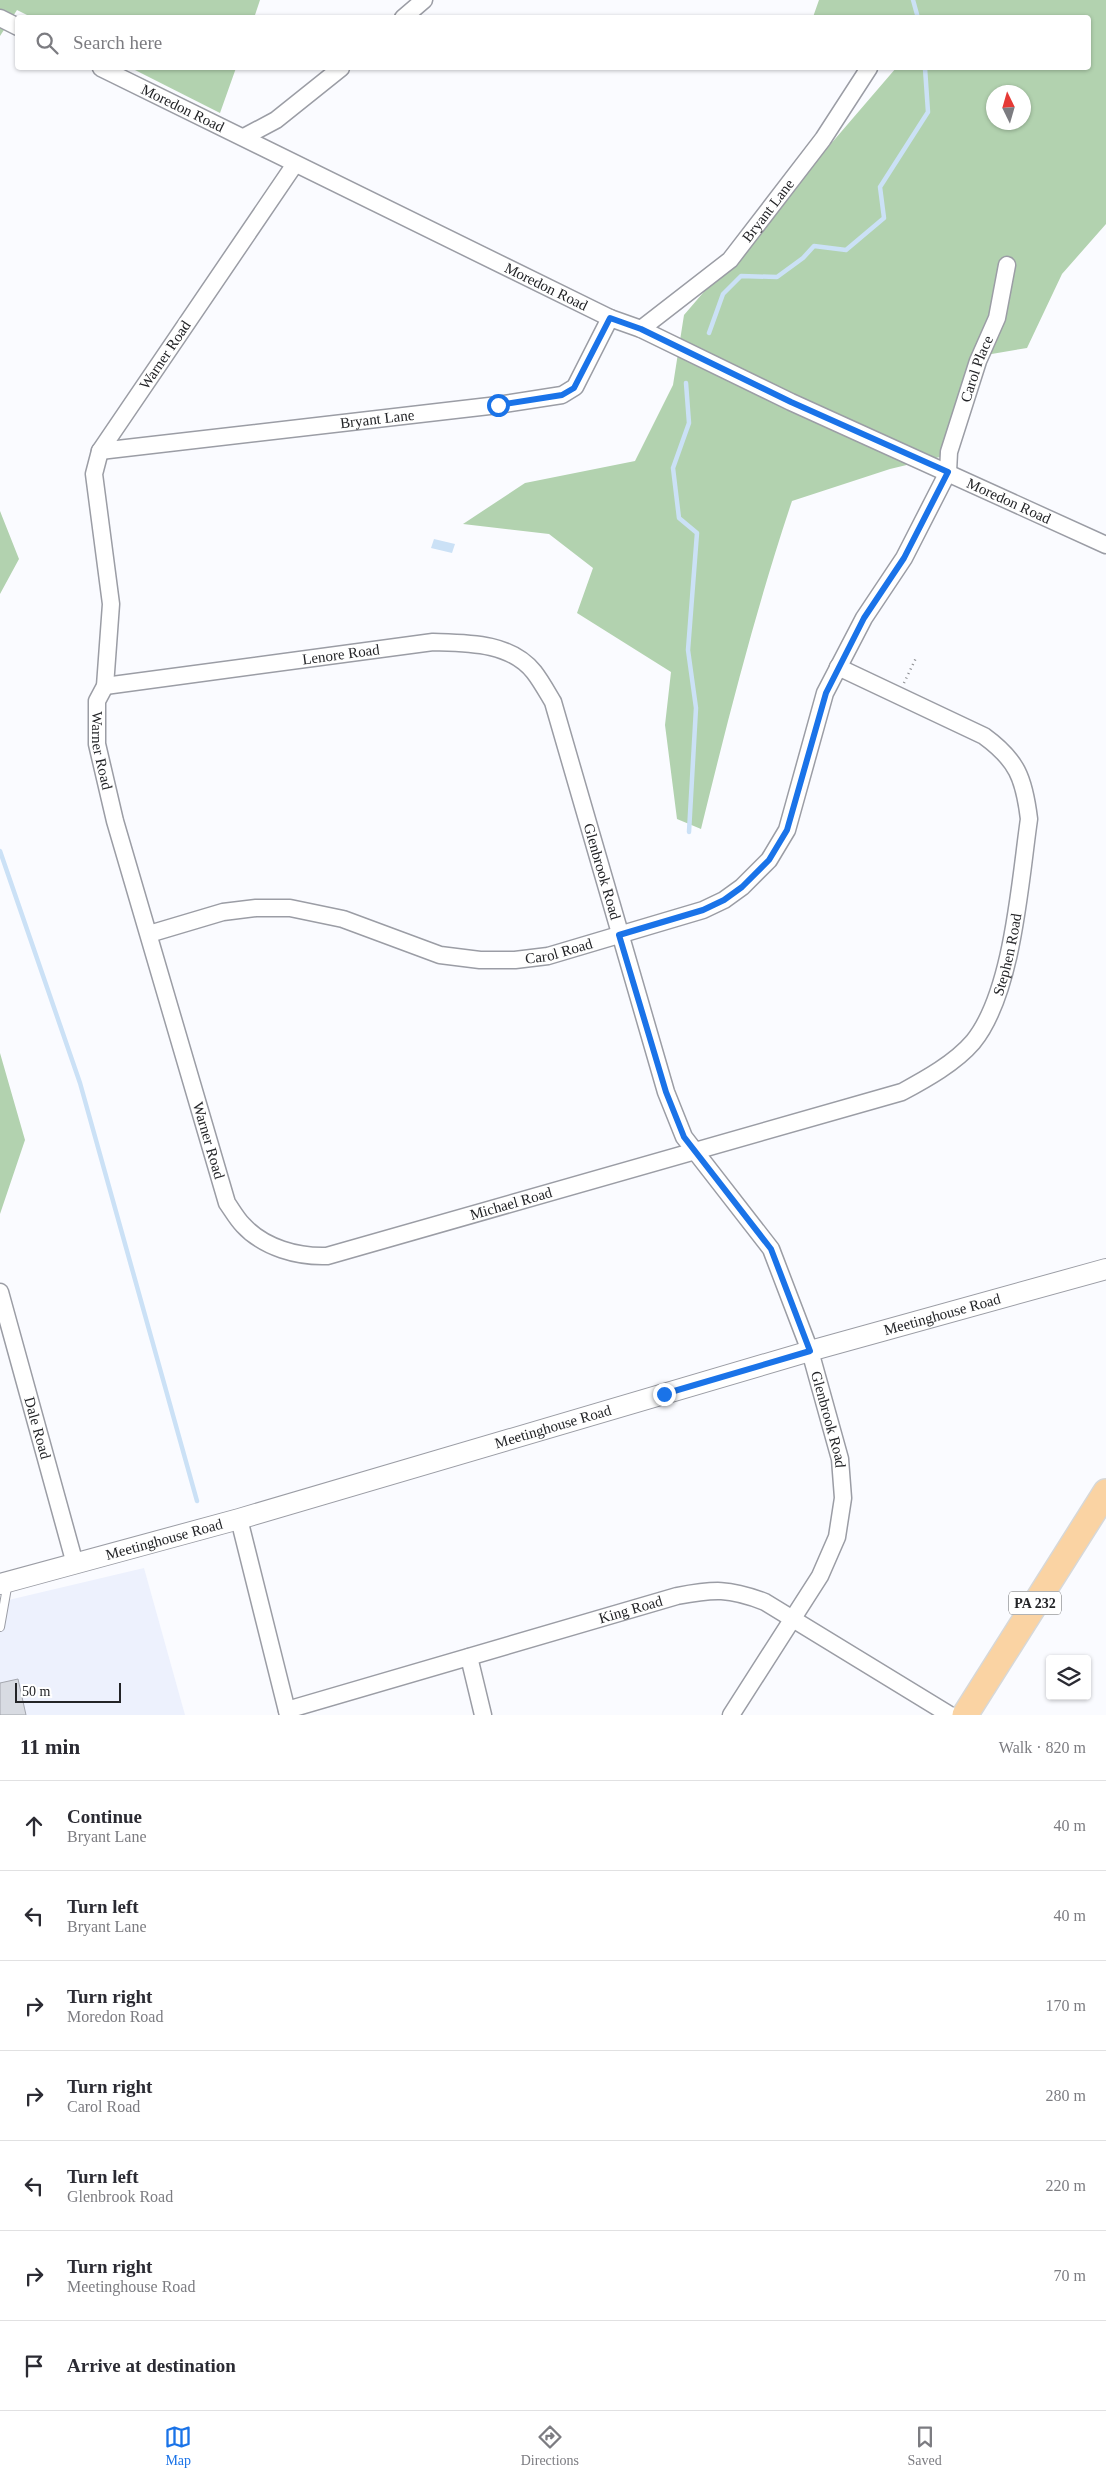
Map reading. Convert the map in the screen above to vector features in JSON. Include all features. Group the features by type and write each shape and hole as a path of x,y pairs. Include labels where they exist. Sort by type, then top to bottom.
{"main road":[{"name":"PA 232","path":"965,1715 1106,1492"}],"street":[{"path":"406,15 424,0"},
{"path":"0,18 15,26"},
{"name":"Moredon Road","path":"105,70 610,318 641,329 791,402 1106,545"},
{"path":"244,137 276,120 338,70"},
{"name":"Bryant Lane","path":"641,329 730,260 823,139 868,70"},
{"name":"Warner Road","path":"295,164 100,451 94,474 111,604 105,686 97,701 97,744 115,821 228,1203 243,1226 289,1253 308,1257 328,1256"},
{"name":"Carol Place","path":"948,472 949,452 978,361 997,318 1007,265"},
{"name":"Bryant Lane","path":"100,451 498,405 562,395 574,388 610,318"},
{"name":"Carol Road","path":"149,934 223,912 256,908 290,908 343,919 440,956 480,960 515,960 548,956 703,910 724,900 742,887 769,860 787,830 826,693 864,618 904,558 948,472"},
{"name":"Lenore Road","path":"105,686 433,642 482,644 511,654 533,670 553,702"},
{"name":"Stephen Road","path":"695,1151 902,1092 934,1076 973,1042 995,1002 1008,959 1029,819 1027,797 1020,775 1005,751 984,736 838,667"},
{"name":"Glenbrook Road","path":"553,702 666,1092 684,1137 771,1249 810,1351 840,1459 843,1498 837,1537 820,1576 731,1715"},
{"name":"Michael Road","path":"328,1256 695,1151"},
{"name":"Meetinghouse Road","path":"4,1583 239,1519 810,1351 1106,1269"},
{"name":"Dale Road","path":"0,1292 75,1564"},
{"path":"239,1519 288,1712"},
{"name":"King Road","path":"288,1712 677,1596 712,1590 740,1592 765,1602 950,1715"},
{"path":"469,1657 483,1715"}],"lane":[{"path":"0,1627 4,1583"}],"path":[{"path":"903,687 916,658"}],"shaded area":[{"path":"144,1568 185,1715 0,1715 0,1602"}],"green space":[{"path":"0,0 260,0 255,15 27,15 17,10 0,36"},
{"path":"819,0 1106,0 1106,224 1062,274 1027,348 974,357 940,457 890,469 792,501 732,705 701,829 677,819 665,725 671,672 577,613 593,568 549,534 463,524 525,483 635,461 673,385 684,315 894,70 1091,70 1091,15 814,15"},
{"path":"135,70 235,70 220,113"},
{"path":"0,511 19,559 0,594"},
{"path":"0,1053 25,1140 0,1214"}],"water":[{"path":"434,539 455,544 452,553 431,548"}],"building":[{"path":"18,1679 26,1715 0,1715 0,1683"}],"waterway":[{"path":"913,0 917,15"},
{"path":"709,333 723,294 741,276 777,277 803,258 814,246 846,250 884,218 880,187 928,112 925,70"},
{"path":"686,383 689,423 673,468 679,518 697,533 688,650 696,708 689,832"},
{"path":"0,851 80,1083 197,1501"}],"route":[{"path":"498,405 562,395 574,388 610,318 641,329 791,402 948,472 904,558 864,618 826,693 787,830 769,860 742,887 724,900 703,910 619,935 666,1092 684,1137 771,1249 810,1351 664,1394"}]}
